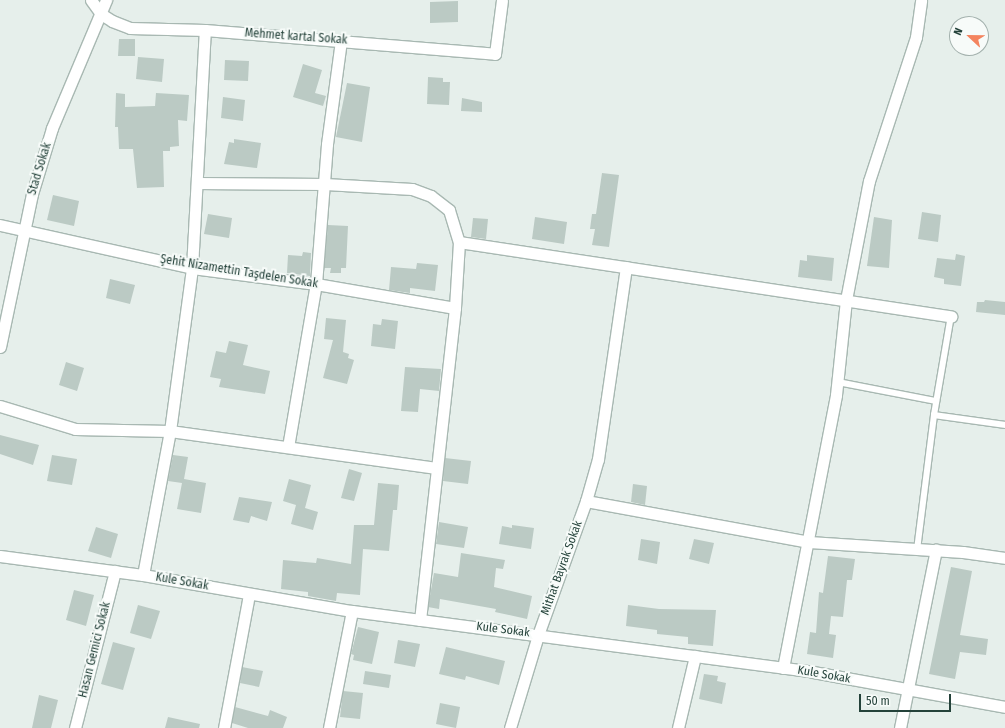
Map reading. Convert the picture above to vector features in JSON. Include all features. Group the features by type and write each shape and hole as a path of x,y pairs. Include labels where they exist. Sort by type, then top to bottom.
{"street":[{"path":"91,0 101,14"},
{"name":"Stad Sokak","path":"0,347 32,194 52,128 106,0"},
{"name":"Mehmet kartal Sokak","path":"101,14 112,21 130,28 205,30 341,40 495,54 502,0"},
{"path":"783,668 838,382 846,300 869,182 916,38 921,0"},
{"path":"143,575 170,431 192,268 205,30"},
{"path":"288,447 316,284 325,184 326,144 341,40"},
{"path":"197,183 325,184 412,189 431,196 449,210 458,242 455,308 420,620"},
{"name":"Şehit Nizamettin Taşdelen Sokak","path":"0,224 24,231 192,268 316,284 455,308"},
{"path":"458,242 951,316"},
{"name":"Mithat Bayrak Sokak","path":"510,728 538,635 586,501 598,460 626,267"},
{"path":"0,406 75,429 170,431 436,468"},
{"path":"586,501 808,542 936,550 1005,558"},
{"path":"900,728 906,690 936,550"},
{"name":"Kule Sokak","path":"0,556 143,575 352,612 783,668 1005,707"},
{"name":"Hasan Gemici Sokak","path":"75,728 115,571"},
{"path":"224,728 249,594"},
{"path":"330,728 352,612"},
{"path":"678,728 695,656"}],"lane":[{"path":"917,550 936,401 951,316"},
{"path":"838,382 936,401"},
{"path":"934,415 1005,425"}],"building":[{"path":"458,1 458,22 430,23 430,2"},
{"path":"119,39 135,39 135,56 118,56"},
{"path":"138,57 164,59 162,82 136,79"},
{"path":"225,60 249,61 248,81 224,80"},
{"path":"303,64 322,70 315,93 326,96 323,106 293,97"},
{"path":"428,77 443,78 443,82 450,82 449,105 427,104"},
{"path":"347,83 370,87 362,142 336,137"},
{"path":"116,93 125,94 125,107 155,106 156,93 189,95 187,121 178,120 179,146 170,147 170,151 163,151 164,187 137,188 133,149 119,149 118,127 115,127"},
{"path":"223,97 245,100 243,121 221,118"},
{"path":"462,98 482,102 482,112 461,111"},
{"path":"234,139 261,143 257,168 224,164 229,142 234,143"},
{"path":"602,173 619,175 609,247 592,245 595,229 590,229 592,214 596,214"},
{"path":"53,195 79,201 74,226 47,220"},
{"path":"922,212 941,215 938,242 918,239"},
{"path":"208,214 232,218 229,238 204,234"},
{"path":"535,217 567,222 564,244 532,239"},
{"path":"874,217 892,220 889,268 867,266"},
{"path":"473,218 488,219 486,239 471,237"},
{"path":"328,225 348,226 346,268 341,268 341,273 330,273 331,268 324,268"},
{"path":"303,252 311,253 310,276 287,273 288,255 302,256"},
{"path":"956,254 965,256 961,286 944,284 944,279 934,277 937,258 955,260"},
{"path":"807,255 834,258 832,281 798,277 800,260 807,261"},
{"path":"417,263 438,265 435,291 410,288 410,293 389,290 391,267 416,269"},
{"path":"110,279 135,285 130,304 106,298"},
{"path":"985,300 1005,302 1005,315 976,312 977,302 984,302"},
{"path":"326,318 346,320 343,352 349,354 348,358 354,360 347,384 323,378 333,340 324,339"},
{"path":"382,319 398,321 395,349 371,346 373,324 381,325"},
{"path":"229,341 248,345 243,365 270,371 265,394 219,387 221,379 210,377 216,351 226,353"},
{"path":"66,362 84,368 77,391 59,385"},
{"path":"405,367 441,369 439,391 420,389 418,412 401,411"},
{"path":"0,435 39,445 33,465 0,454"},
{"path":"52,455 77,459 72,485 47,481"},
{"path":"173,455 188,457 184,479 206,483 201,513 177,509 182,483 168,481"},
{"path":"445,458 471,461 468,484 443,481"},
{"path":"349,469 362,473 354,501 341,498"},
{"path":"289,479 311,485 305,508 318,512 313,530 291,524 296,505 283,501"},
{"path":"378,483 399,485 397,510 393,510 389,551 363,549 360,595 337,593 336,601 308,596 308,592 281,589 283,560 316,563 317,558 351,564 354,525 374,525"},
{"path":"633,484 647,486 645,505 631,502"},
{"path":"239,497 272,502 267,521 251,516 249,523 233,520"},
{"path":"439,522 468,527 464,548 436,544"},
{"path":"512,525 534,528 531,549 499,544 502,526 512,528"},
{"path":"96,527 118,534 111,558 88,551"},
{"path":"641,539 660,542 657,564 638,560"},
{"path":"694,539 714,543 709,564 689,559"},
{"path":"461,553 505,560 503,569 496,568 494,587 532,596 527,619 495,612 496,609 440,599 439,609 428,607 434,573 458,577"},
{"path":"828,556 855,559 852,580 847,580 843,617 831,616 829,634 836,635 833,658 807,654 810,632 816,633 819,592 823,593"},
{"path":"951,567 972,571 960,635 988,639 986,655 960,652 955,679 929,674"},
{"path":"74,590 94,595 86,626 66,620"},
{"path":"138,605 160,611 151,639 130,633"},
{"path":"628,605 659,609 716,610 713,646 688,644 688,637 657,634 657,630 626,626"},
{"path":"358,627 379,632 372,664 353,660 354,655 351,654"},
{"path":"398,640 420,644 415,667 394,663"},
{"path":"113,642 135,648 123,690 101,684"},
{"path":"446,647 505,661 499,685 466,676 465,680 439,674"},
{"path":"242,667 263,671 259,687 240,683"},
{"path":"365,671 391,675 389,688 363,684"},
{"path":"704,674 718,676 717,681 726,683 722,704 699,699"},
{"path":"343,691 363,693 360,719 340,717"},
{"path":"39,695 58,700 51,728 32,728"},
{"path":"440,703 460,707 456,728 436,724"},
{"path":"235,707 268,716 270,710 287,717 283,728 248,728 232,723"},
{"path":"168,717 200,724 199,728 165,728"}]}
